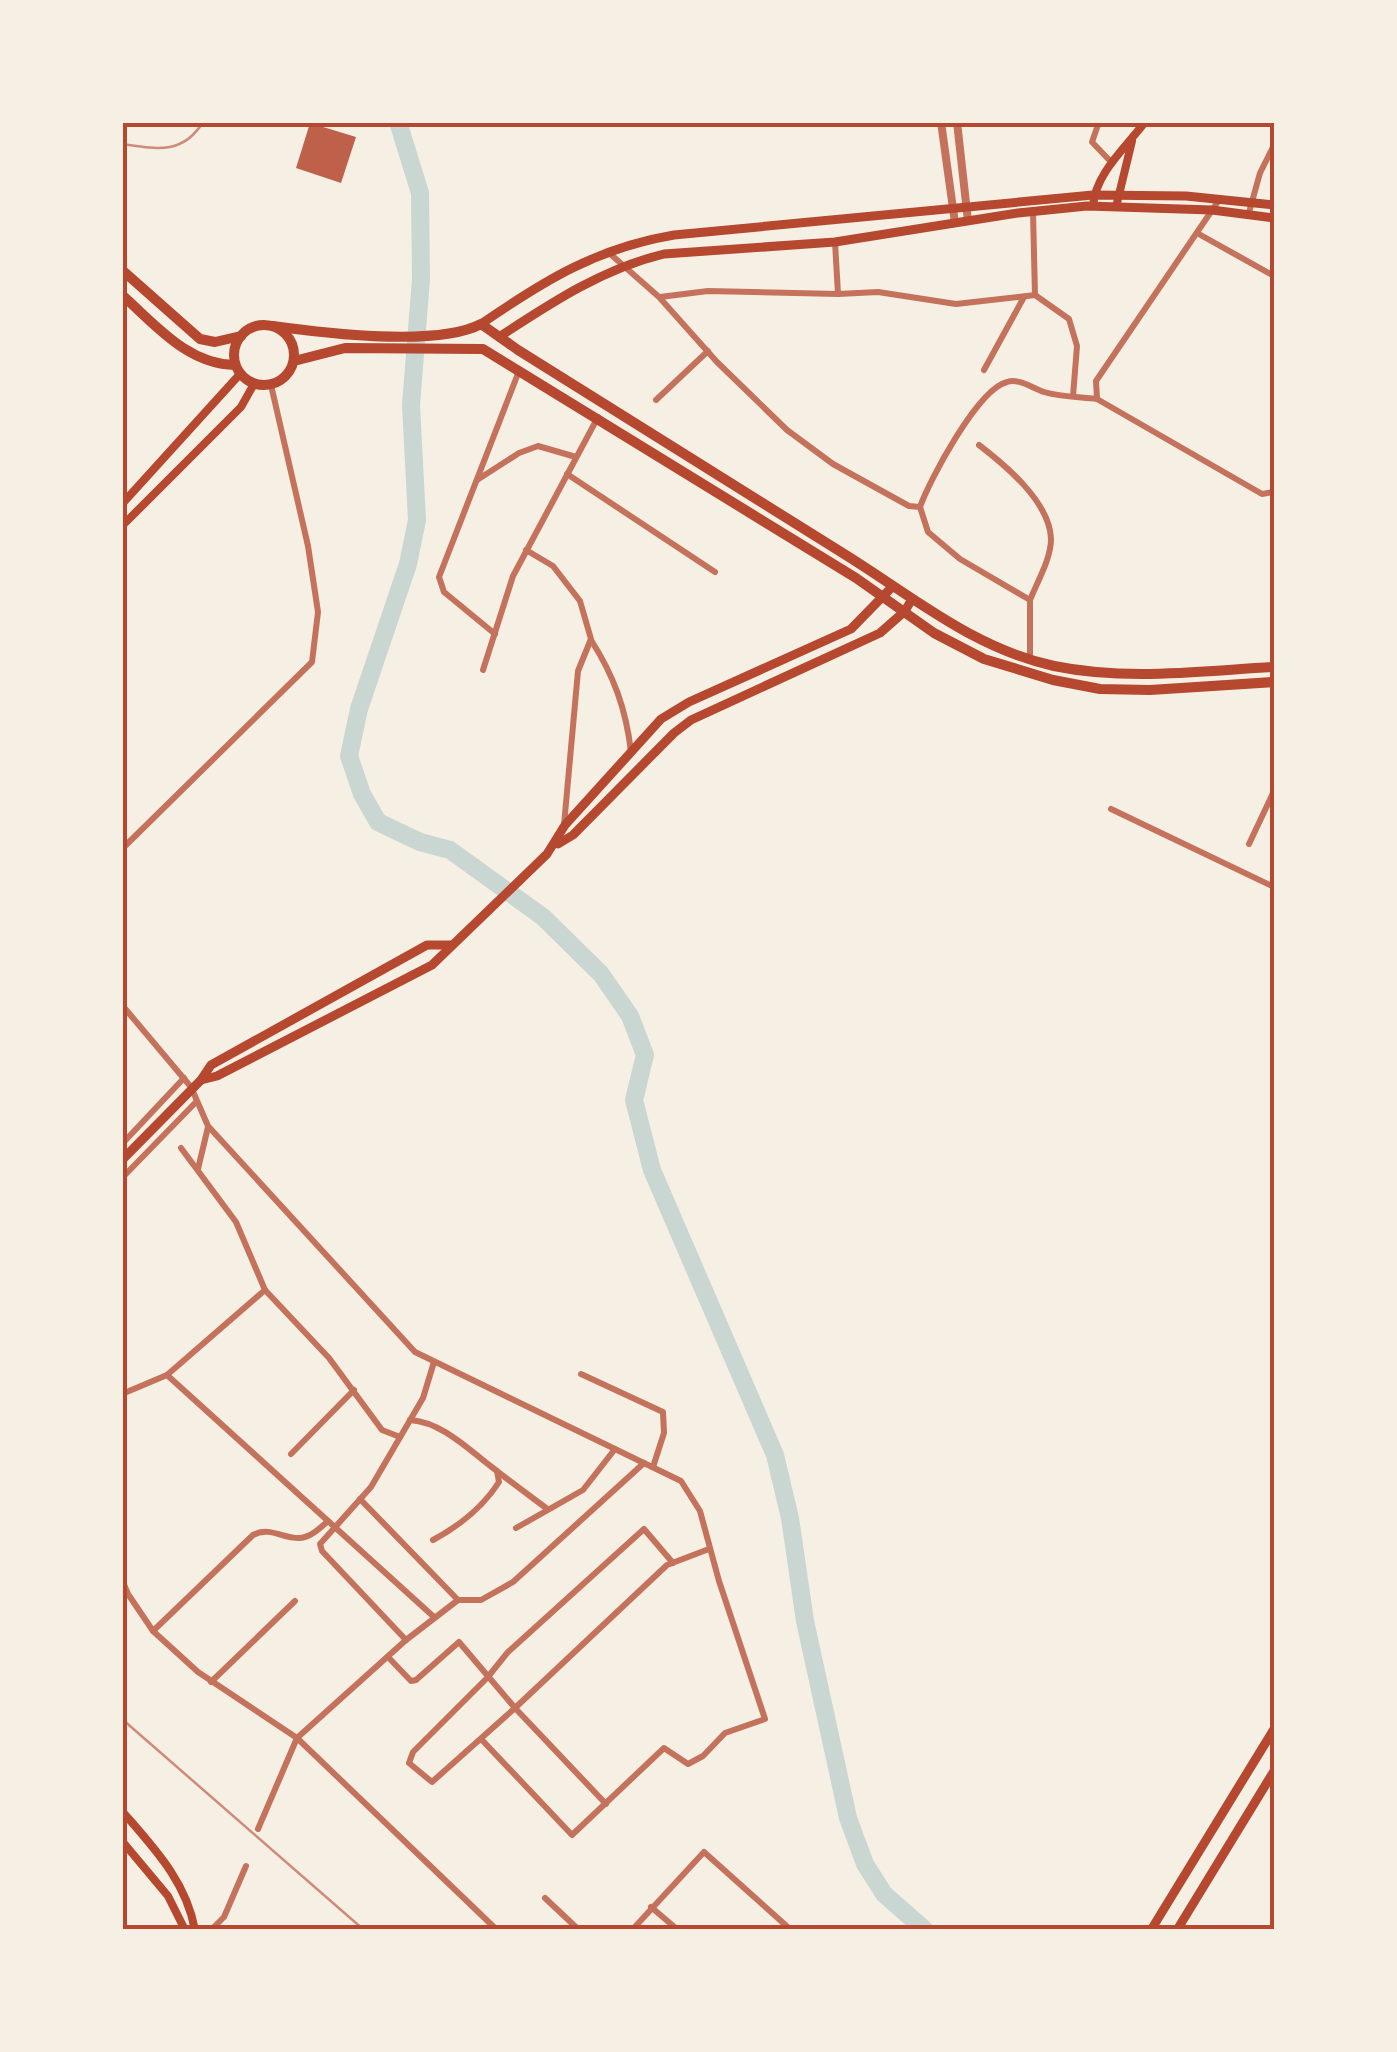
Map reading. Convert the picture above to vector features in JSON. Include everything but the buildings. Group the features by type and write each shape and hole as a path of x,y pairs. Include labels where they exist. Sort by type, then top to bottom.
{"highway":[{"path":"122,270 200,339 215,342 241,336 256,326 360,341 455,347 483,348 499,337"},
{"path":"122,294 192,354 238,370 254,384 271,385 286,376 294,361 293,344 282,330 273,326"},
{"path":"294,361 360,341 460,333 482,324 964,634 1056,666 1150,675 1274,666"},
{"path":"460,333 884,596 957,647 1052,680 1118,690 1274,682"},
{"path":"238,370 234,355 241,336"}],"main road":[{"path":"1093,201 1112,163 1145,122"},
{"path":"1116,207 1133,136"},
{"path":"499,337 558,298 622,266 683,251 836,242 1118,195 1274,205"},
{"path":"482,324 558,273 607,251 674,236 1093,201 1116,207 1212,210 1274,218"},
{"path":"122,504 238,370"},
{"path":"122,526 241,407 254,384"},
{"path":"556,845 564,828 661,720 677,708 851,629 893,586"},
{"path":"122,1160 163,1118 188,1083 217,1076 432,965 556,845 574,835 691,720 880,632 904,612 912,599"},
{"path":"201,1080 210,1065 427,945 450,945"},
{"path":"1152,1930 1274,1729"},
{"path":"1177,1930 1274,1771"},
{"path":"122,1812 175,1877 191,1906 191,1930"},
{"path":"122,1841 157,1880 191,1930"}],"street":[{"path":"941,122 960,210 968,221"},
{"path":"955,224 960,210 957,122"},
{"path":"1099,122 1092,142 1112,163"},
{"path":"1248,216 1248,204 1274,145"},
{"path":"1098,399 1096,381 1219,200"},
{"path":"1033,212 1035,295"},
{"path":"1196,233 1274,276"},
{"path":"836,242 838,294"},
{"path":"607,251 659,297 787,430 833,464 909,506 920,507"},
{"path":"659,297 708,291 878,292 956,304 1035,295 1069,319 1076,346 1073,396"},
{"path":"984,370 1024,296"},
{"path":"656,400 708,351"},
{"path":"494,634 438,584 520,368"},
{"path":"1030,600 1003,586 928,532 920,507 944,458 980,402 1005,382 1020,382 1046,393 1098,399 1262,494 1274,492"},
{"path":"122,849 312,662 318,612 308,546 271,385"},
{"path":"483,670 513,576 598,417"},
{"path":"979,445 1012,471 1049,529 1051,542 1030,600 1030,659"},
{"path":"476,481 519,453 538,446 576,457"},
{"path":"567,474 715,572"},
{"path":"526,550 553,566 580,601 590,638 614,677 628,722 631,752"},
{"path":"564,828 578,671 590,638"},
{"path":"1249,844 1274,791"},
{"path":"1111,808 1274,887"},
{"path":"1266,810 1274,814"},
{"path":"122,1006 188,1083 208,1126 415,1352 681,1481 700,1511 765,1719 725,1732 703,1756 688,1764 664,1748 572,1835 482,1740"},
{"path":"122,1144 188,1083"},
{"path":"122,1178 196,1102"},
{"path":"198,1168 208,1126"},
{"path":"181,1148 236,1222 265,1290 329,1358 382,1430 400,1437"},
{"path":"122,1394 167,1375 265,1290"},
{"path":"154,1631 253,1535 270,1531 298,1538 307,1536 331,1524 360,1499 424,1398 434,1362"},
{"path":"581,1374 663,1412 664,1434 653,1467"},
{"path":"167,1375 434,1618"},
{"path":"291,1454 354,1390"},
{"path":"410,1420 426,1421 546,1508"},
{"path":"516,1528 583,1490 615,1449"},
{"path":"258,1829 297,1738 406,1640 458,1600 481,1600 513,1582 644,1463"},
{"path":"433,1540 455,1528 491,1495 499,1482 497,1471"},
{"path":"360,1499 458,1600"},
{"path":"331,1524 320,1544 322,1550 406,1640"},
{"path":"674,1562 644,1529 518,1641 488,1678 413,1752 410,1762 432,1782 482,1740 667,1565 709,1549"},
{"path":"122,1580 154,1631 211,1682 297,1738 496,1930"},
{"path":"211,1682 296,1601"},
{"path":"388,1658 411,1681 416,1680 459,1642 606,1804"},
{"path":"632,1930 704,1852 791,1930"},
{"path":"211,1930 224,1916 246,1866"},
{"path":"545,1898 579,1930"},
{"path":"652,1906 678,1930"}],"waterway":[{"path":"398,122 420,193 421,279 411,405 417,520 408,564 359,709 349,756 362,794 378,822 420,842 450,850 543,917 601,974 630,1016 645,1055 634,1100 652,1170 775,1455 790,1518 805,1621 848,1818 865,1864 884,1894 925,1930"}],"railway":[{"path":"122,144 157,148 178,145 203,122"},
{"path":"122,1719 364,1930"}]}
